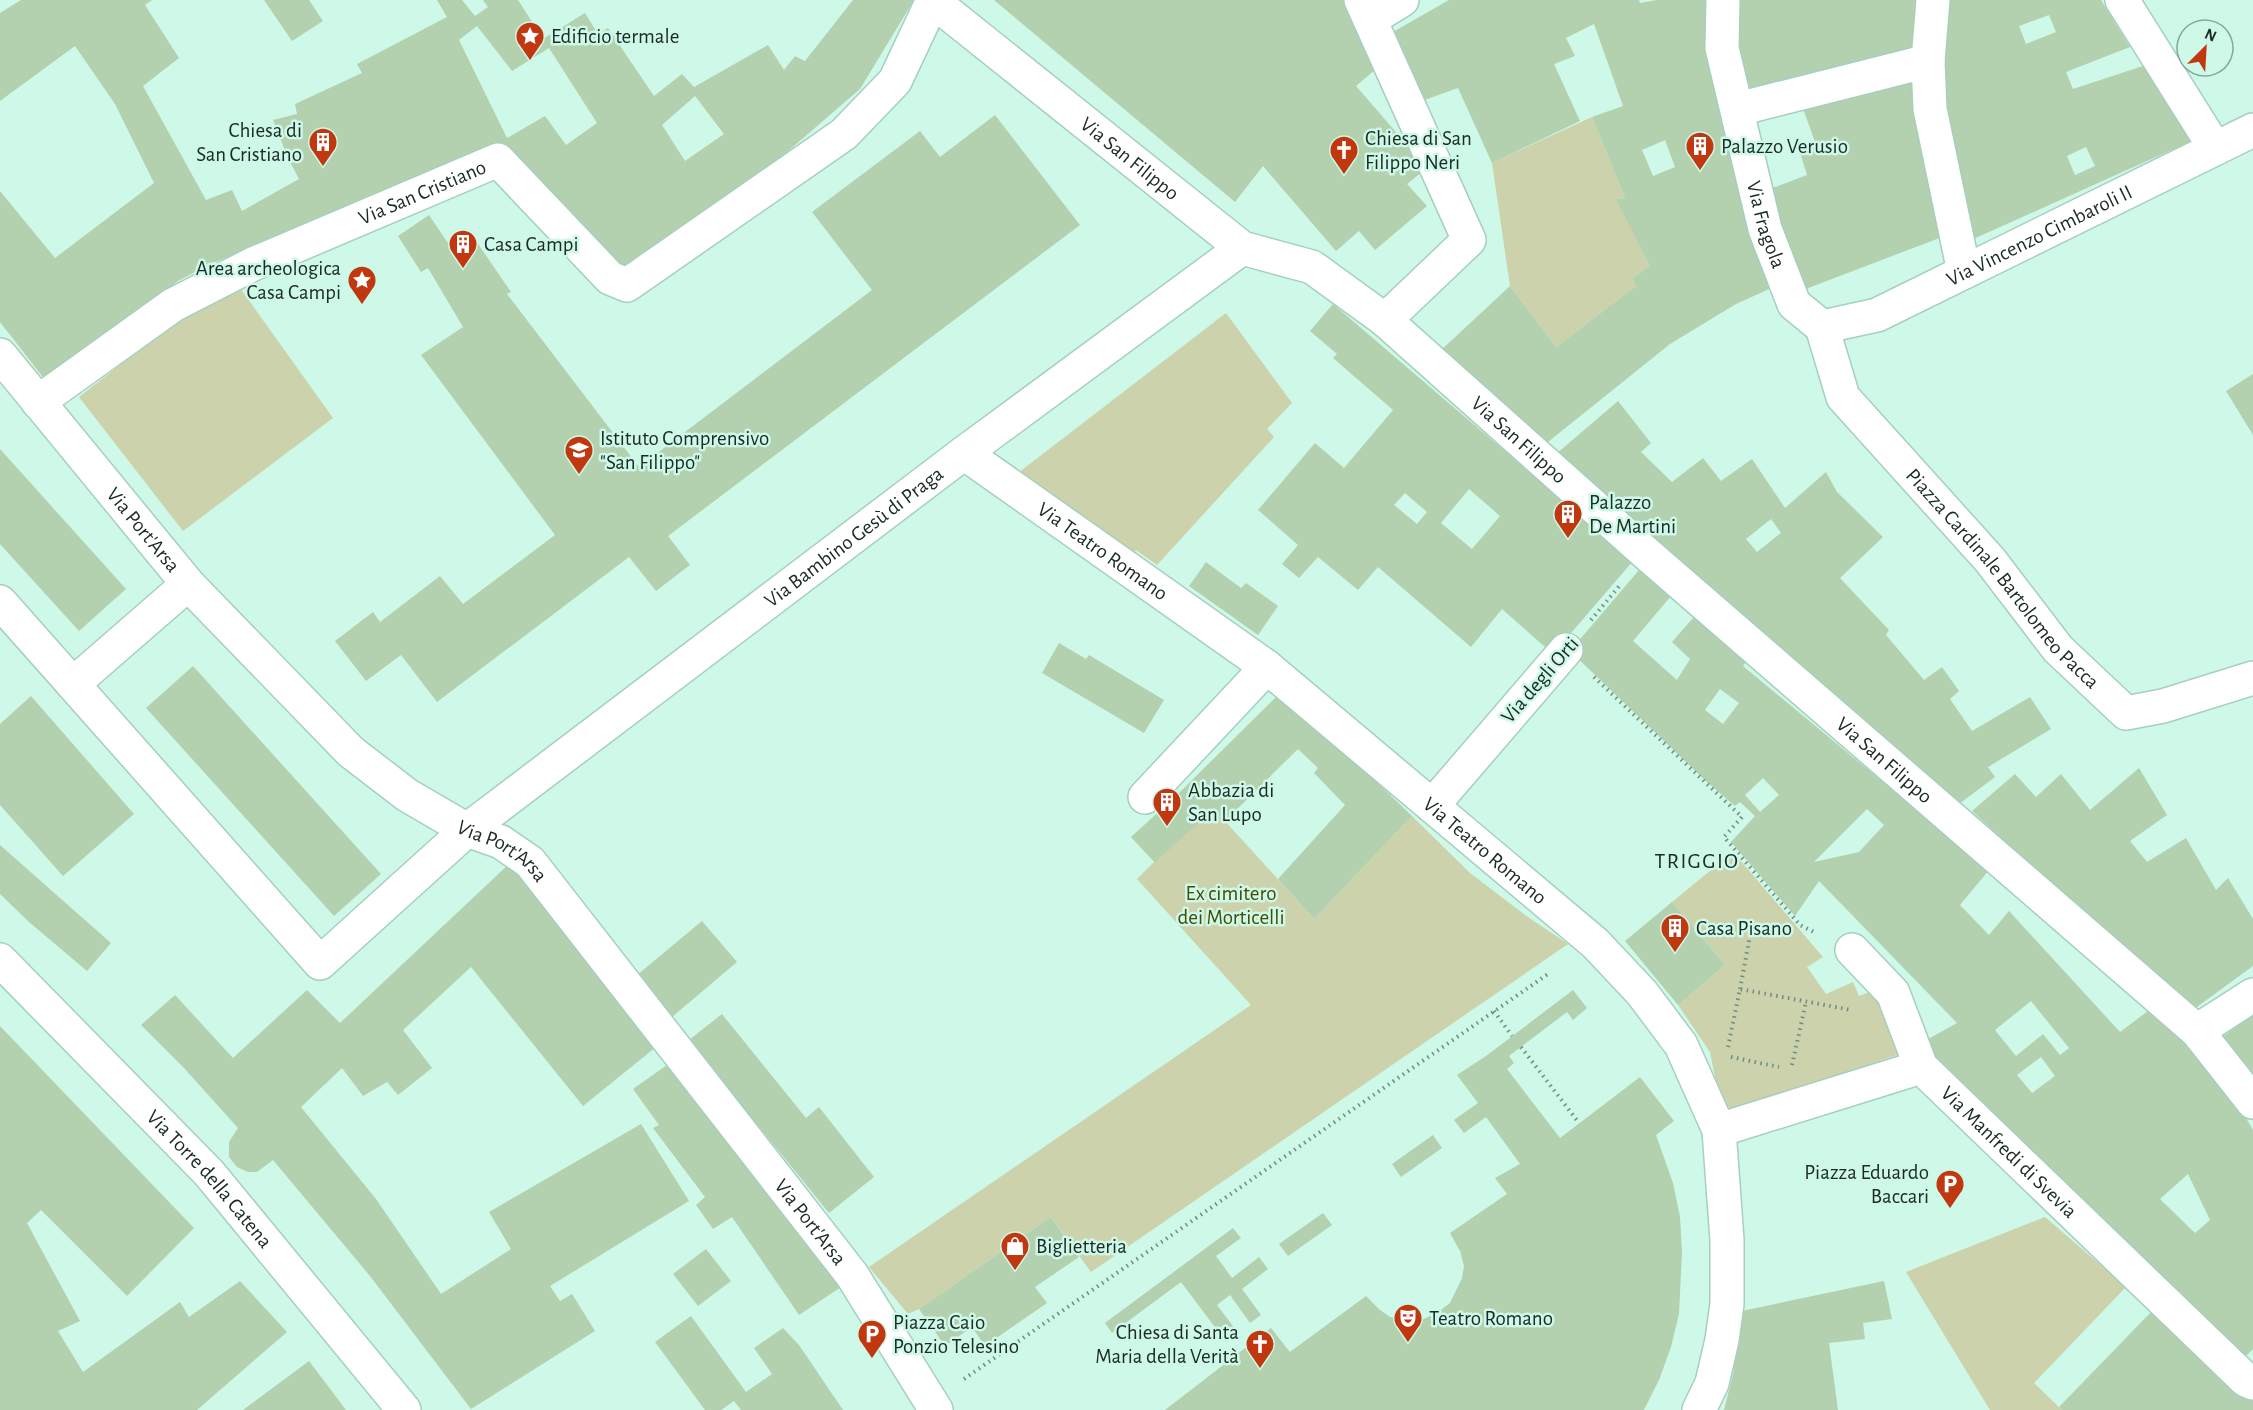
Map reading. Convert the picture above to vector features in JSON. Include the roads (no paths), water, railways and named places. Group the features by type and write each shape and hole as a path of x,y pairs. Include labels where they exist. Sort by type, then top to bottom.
{"street":[{"name":"Via San Filippo","path":"933,0 1242,248 1312,267 1385,320 1647,554 2197,1031 2253,1102"},
{"name":"Via San Cristiano","path":"38,402 173,305 213,283 498,160 610,278 627,285 844,134 895,81 933,0"},
{"path":"1385,320 1469,240 1366,9 1402,0"},
{"name":"Via Fragola","path":"1723,0 1722,48 1765,229 1794,304 1822,327"},
{"path":"1933,0 1928,61 1930,109 1964,272"},
{"path":"2122,0 2215,148"},
{"path":"1738,110 1928,61"},
{"name":"Via Vincenzo Cimbaroli II","path":"1822,327 1877,315 2253,130"},
{"name":"Via Bambino Gesù di Praga","path":"73,684 320,963 467,830 964,453 1242,248"},
{"name":"Piazza Cardinale Bartolomeo Pacca","path":"1822,327 1843,397 1990,560 2058,649 2126,713 2163,706 2253,678"},
{"name":"Via Port'Arsa","path":"0,355 188,584 351,752 407,795 467,830 501,842 530,862 852,1275 934,1407"},
{"name":"Via Teatro Romano","path":"964,453 1267,667 1596,943 1642,993 1681,1045 1719,1130 1726,1240 1727,1304 1722,1340 1712,1383 1699,1410"},
{"path":"0,602 73,684 188,584"},
{"name":"Via degli Orti","path":"1432,806 1566,650"},
{"path":"1145,797 1267,667"},
{"path":"1719,1130 1921,1066 1893,993 1852,950"},
{"name":"Via Torre della Catena","path":"0,960 209,1173 405,1410"},
{"path":"2197,1031 2253,995"},
{"name":"Via Manfredi di Svevia","path":"1921,1066 2246,1380 2253,1383"}],"place":[{"name":"Edificio termale","path":"530,62"},
{"name":"Chiesa di San Cristiano","path":"323,168"},
{"name":"Palazzo Verusio","path":"1700,172"},
{"name":"Chiesa di San Filippo Neri","path":"1344,176"},
{"name":"Casa Campi","path":"463,270"},
{"name":"Area archeologica Casa Campi","path":"362,306"},
{"name":"Istituto Comprensivo \"San Filippo\"","path":"579,476"},
{"name":"Palazzo De Martini","path":"1568,540"},
{"name":"Abbazia di San Lupo","path":"1167,828"},
{"name":"Casa Pisano","path":"1675,954"},
{"name":"Piazza Eduardo Baccari","path":"1950,1210"},
{"name":"Biglietteria","path":"1015,1272"},
{"name":"Teatro Romano","path":"1408,1344"},
{"name":"Piazza Caio Ponzio Telesino","path":"872,1360"},
{"name":"Chiesa di Santa Maria della Verità","path":"1260,1370"}],"district":[{"name":"TRIGGIO","path":"1697,861"}],"park label":[{"name":"Ex cimitero dei Morticelli","path":"1231,905"}]}
